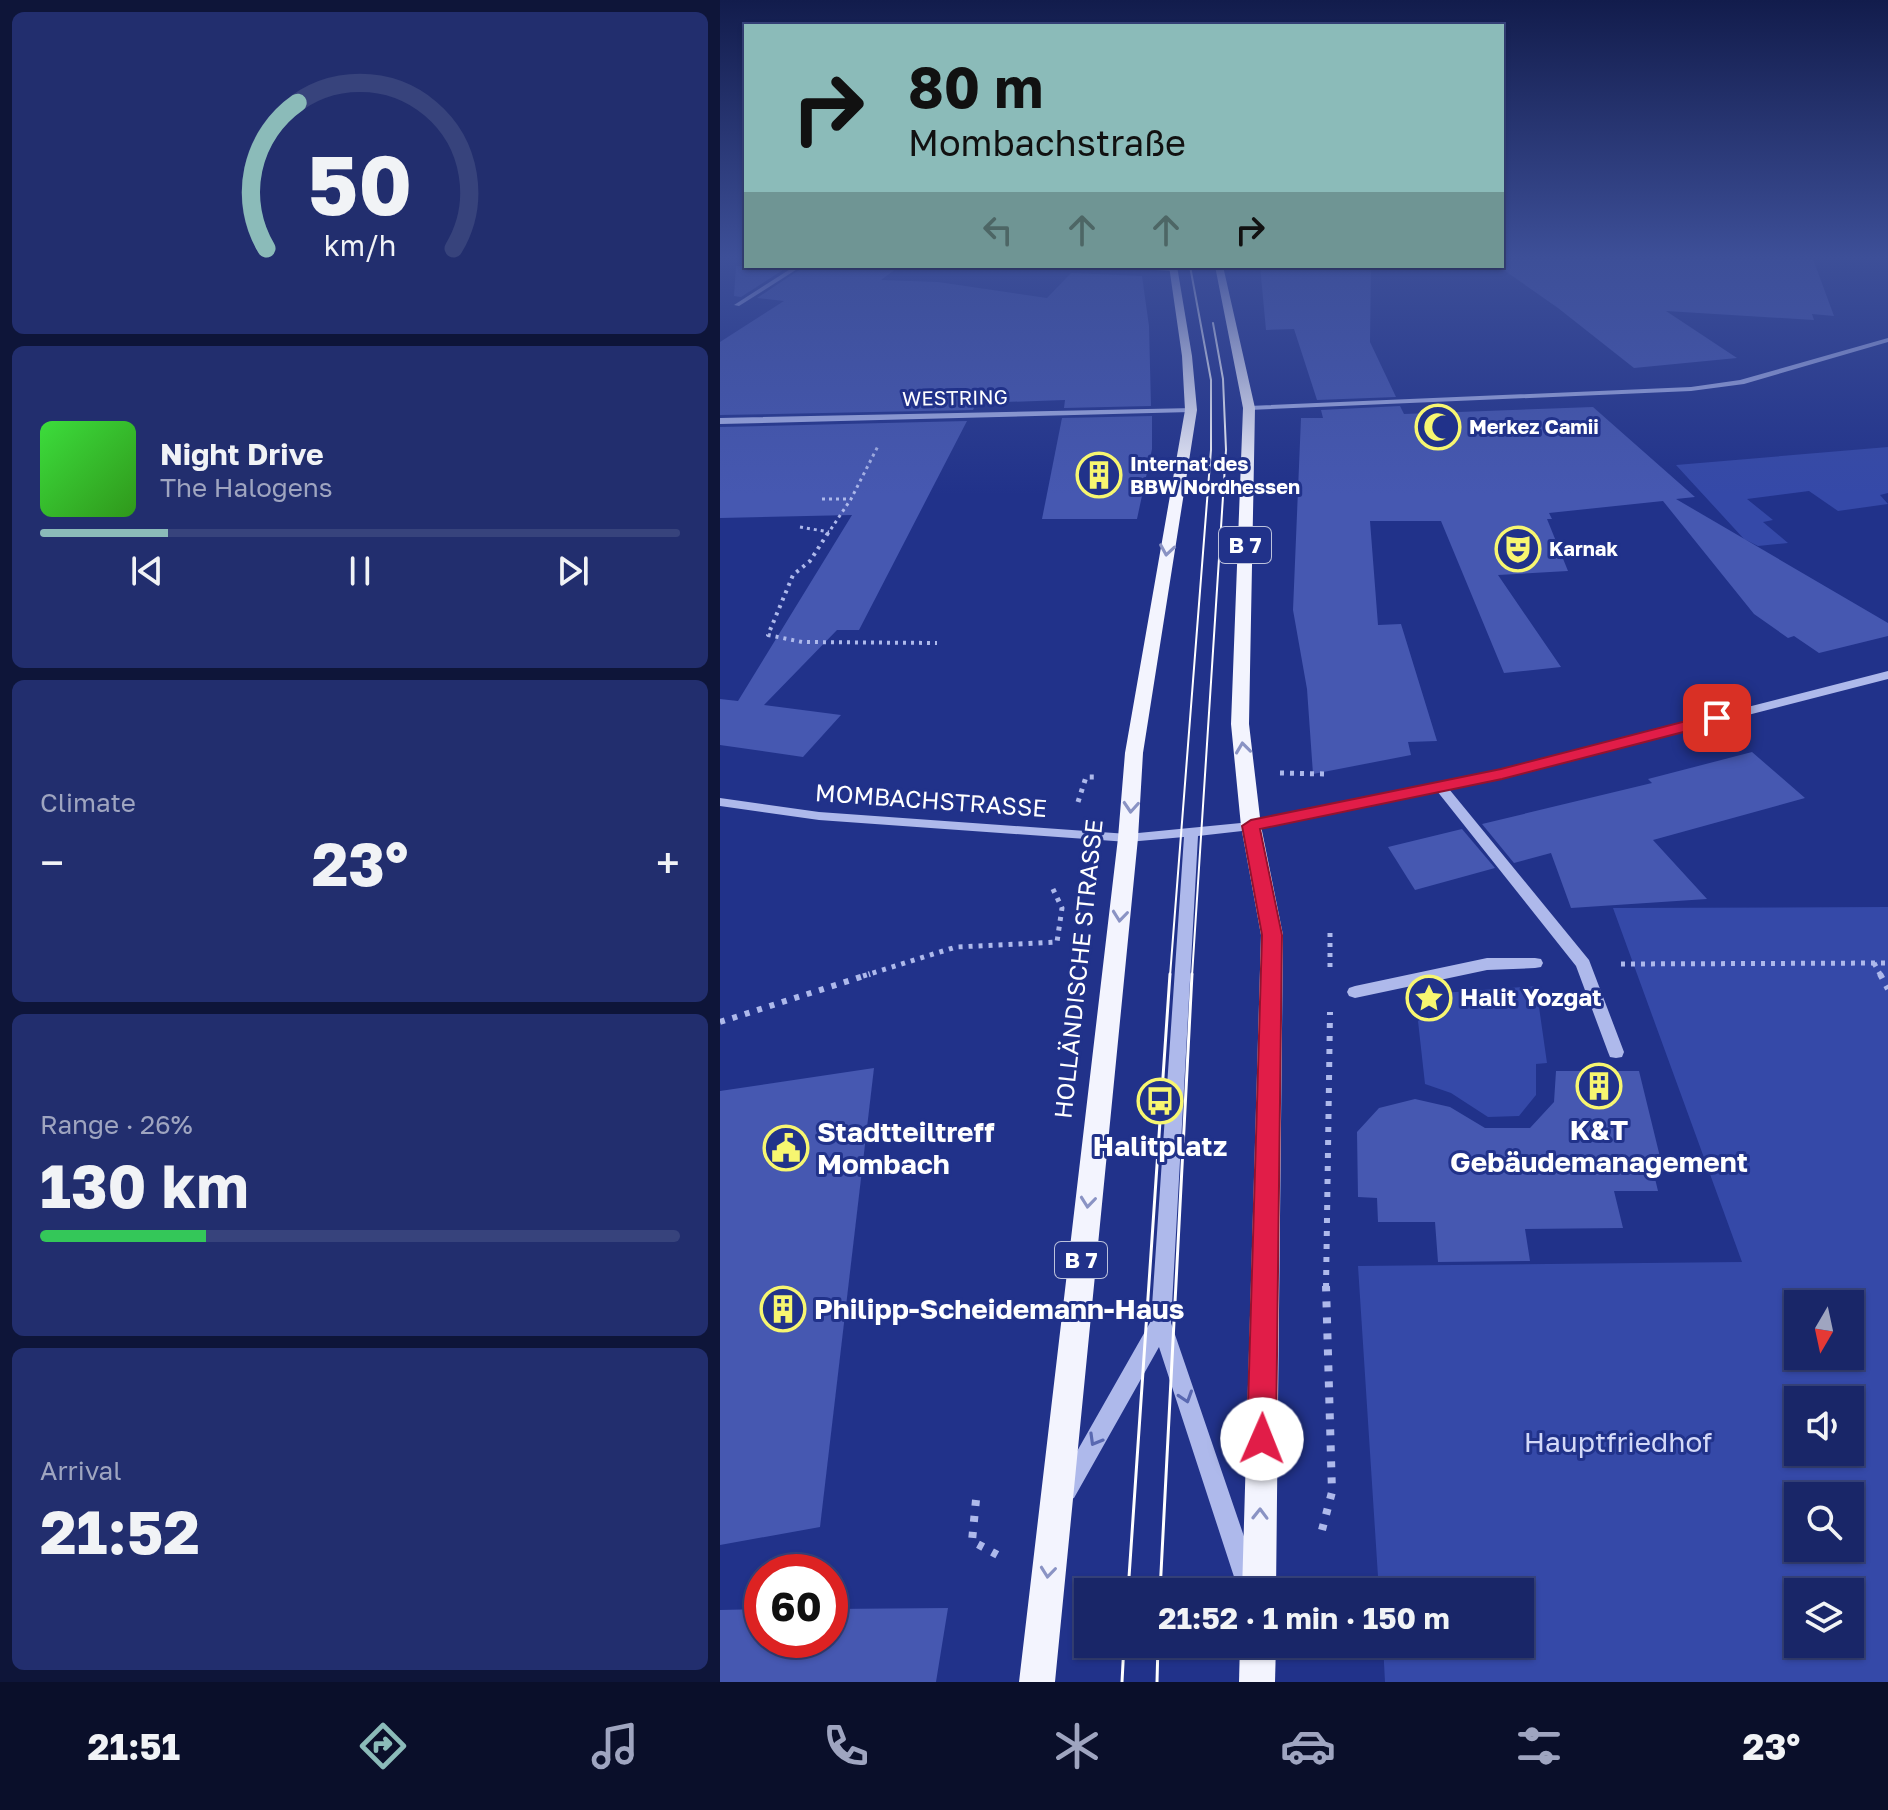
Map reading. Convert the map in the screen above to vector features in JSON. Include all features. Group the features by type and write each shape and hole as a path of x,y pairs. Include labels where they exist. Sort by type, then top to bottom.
{"main road":[{"name":"HOLLÄNDISCHE STRASSE","path":"1037,1682 1128,838 1134,753 1191,410 1184,337"},
{"name":"B 7","path":"1234,337 1249,408 1240,724 1251,826 1272,951 1259,1578"},
{"path":"1257,1682 1258,1658"}],"street":[{"path":"1249,408 1691,389 1741,382 1888,340"},
{"name":"WESTRING","path":"720,421 1191,410"},
{"name":"MOMBACHSTRASSE","path":"720,802 819,816 1128,838 1251,826 1502,774 1888,675"},
{"path":"1440,786 1583,964 1616,1052"},
{"path":"1191,832 1161,1323 1246,1578"},
{"path":"1355,992 1487,964 1535,963"},
{"path":"1054,1511 1161,1323"}],"path":[{"path":"890,418 863,481 810,561 793,575 768,635 802,642 937,643"},
{"path":"822,499 851,499"},
{"path":"800,527 829,532"},
{"path":"1267,771 1288,775 1334,772"},
{"path":"1081,792 1086,777"},
{"path":"720,1022 956,947 1057,942 1062,908 1052,887"},
{"path":"1330,933 1330,977"},
{"path":"1874,963 1888,989"},
{"path":"1583,964 1888,963"},
{"path":"1322,1530 1332,1492 1324,1238 1330,1008"},
{"path":"976,1500 972,1541 1010,1562"}],"green space":[{"path":"1888,447 1888,493 1880,495 1888,504 1838,511 1809,491 1747,499 1773,520 1763,522 1788,543 1758,546 1744,539 1676,465"},
{"name":"Hauptfriedhof","path":"1888,907 1888,1682 1385,1682 1384,1658 1534,1658 1534,1578 1378,1578 1358,1266 1742,1262 1613,908"},
{"path":"1536,986 1547,1063 1536,1064 1536,1095 1519,1116 1488,1117 1451,1093 1425,1084 1418,1021 1437,1009 1442,993"}],"building":[{"path":"727,337 1149,337 1151,406 1064,408 1065,400 976,403 973,410 720,415 720,342"},
{"path":"1297,337 1370,337 1396,397 1317,400"},
{"path":"1595,337 1706,337 1737,358 1634,368"},
{"path":"1400,406 1404,414 1593,407 1695,497 1676,499 1888,623 1888,636 1819,653 1794,636 1788,638 1754,614 1663,501 1549,513 1552,519 1547,519 1568,571 1498,575 1561,667 1504,673 1441,521 1370,521 1378,625 1401,624 1437,741 1408,742 1411,755 1313,774 1307,689 1293,610 1301,418 1323,418 1321,410"},
{"name":"Internat des BBW Nordhessen","path":"1152,416 1152,449 1137,519 1042,519 1062,418"},
{"path":"967,421 859,630 837,630 764,705 841,715 803,757 720,745 720,699 738,701 852,515 720,518 720,427"},
{"path":"1752,752 1805,798 1653,840 1707,899 1571,908 1551,853 1514,863 1482,824 1652,783 1648,779"},
{"path":"1462,829 1495,868 1415,890 1388,847"},
{"name":"Philipp-Scheidemann-Haus","path":"874,1068 820,1527 720,1545 720,1091"},
{"path":"1556,1071 1639,1071 1661,1161 1651,1162 1658,1191 1614,1191 1623,1228 1525,1229 1530,1261 1438,1262 1435,1222 1378,1222 1377,1198 1358,1197 1357,1132 1379,1108 1415,1099 1450,1107 1485,1128 1530,1128 1554,1102"},
{"path":"948,1608 936,1682 720,1682 720,1610 744,1609 744,1658 848,1658 848,1609"}],"tram line":[{"path":"1170,976 1211,450 1211,380 1203,337"},
{"path":"1192,976 1226,450 1223,379 1216,337"},
{"path":"1129,1578 1170,974"},
{"path":"1161,1578 1192,974"},
{"path":"1122,1682 1123,1658"},
{"path":"1157,1682 1158,1658"}],"place":[{"name":"Merkez Camii","path":"1438,427"},
{"name":"Internat des BBW Nordhessen","path":"1099,475"},
{"name":"Karnak","path":"1518,549"},
{"name":"Halit Yozgat","path":"1429,998"},
{"name":"K&T Gebäudemanagement","path":"1599,1086"},
{"name":"Halitplatz","path":"1160,1101"},
{"name":"Stadtteiltreff Mombach","path":"786,1148"},
{"name":"Philipp-Scheidemann-Haus","path":"783,1309"}],"route":[{"path":"1262,1439 1272,935 1251,826 1502,774 1717,718"}]}
